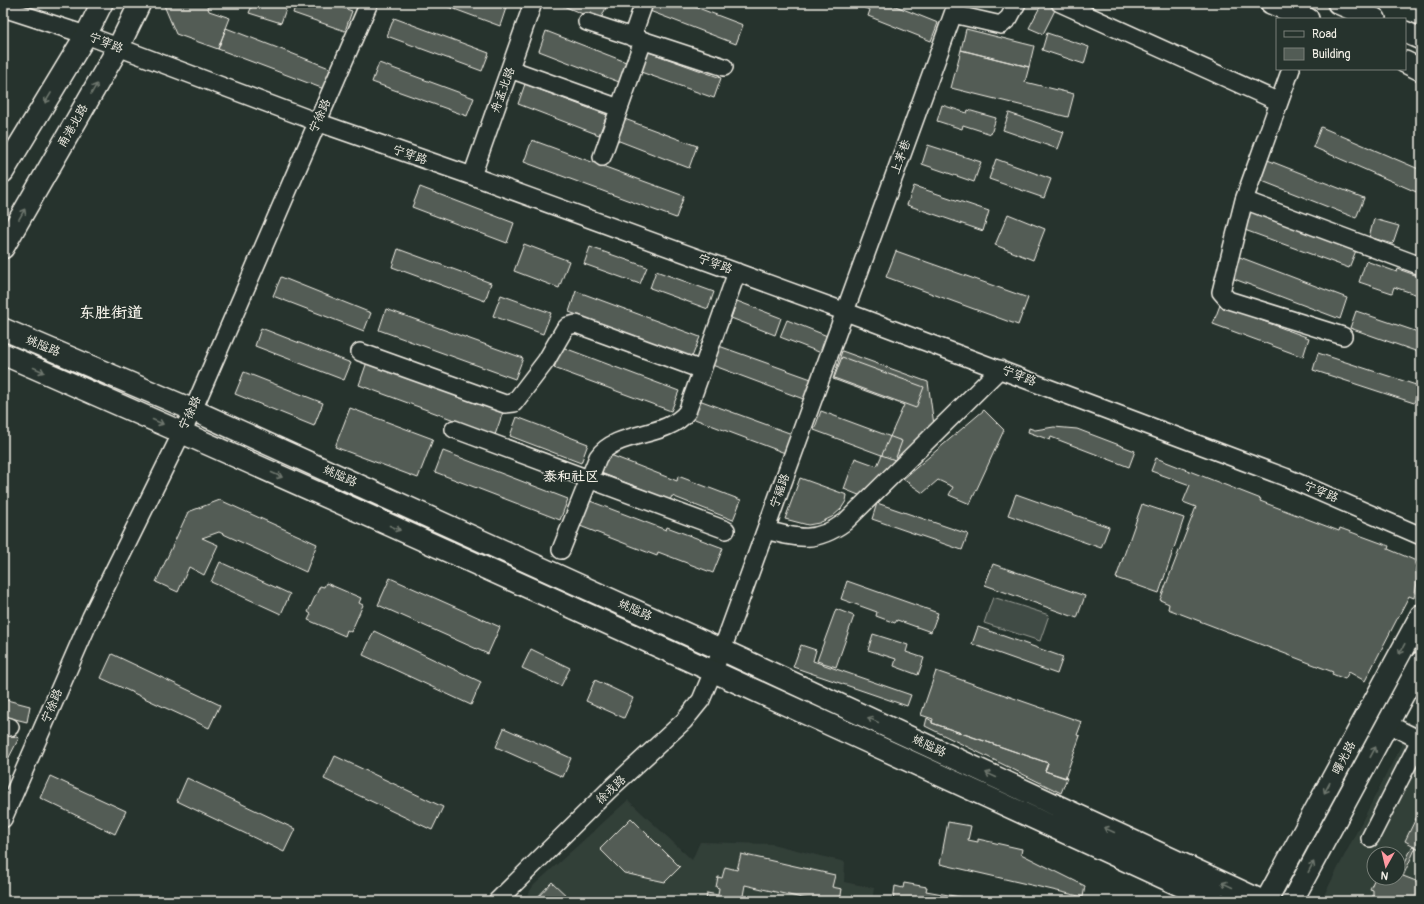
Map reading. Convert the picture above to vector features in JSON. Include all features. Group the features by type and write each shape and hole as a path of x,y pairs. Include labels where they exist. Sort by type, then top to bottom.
{"main road":[{"path":"3,172 86,35 102,3"},
{"name":"甬港北路","path":"3,248 118,48 140,3"},
{"path":"1271,3 1306,18"},
{"path":"1338,3 1373,18"},
{"path":"1406,32 1421,39"},
{"path":"1406,62 1421,70"},
{"name":"姚隘路","path":"3,329 193,410 722,650 1262,901"},
{"name":"姚隘路","path":"3,354 182,432 714,671 1214,901"},
{"name":"曙光路","path":"1266,901 1421,615"},
{"name":"曙光路","path":"1292,901 1421,662"}],"street":[{"name":"宁徐路","path":"3,819 91,616 193,410 369,3"},
{"name":"舟孟北路","path":"472,176 533,3"},
{"path":"602,157 620,108 644,3"},
{"path":"955,8 1001,25 1009,18 1017,3"},
{"path":"1060,3 1279,102"},
{"name":"宁穿路","path":"3,8 86,35 317,122 472,176 1000,369 1285,476 1421,536"},
{"name":"上茅巷","path":"846,312 955,8"},
{"path":"587,22 724,67"},
{"path":"510,69 620,108"},
{"path":"1291,70 1244,200 1221,292 1228,300 1343,336"},
{"path":"1244,200 1421,266"},
{"path":"561,550 603,449 613,444 676,423 687,412 737,272"},
{"name":"宁福路","path":"714,671 846,312"},
{"path":"360,352 505,404 514,403 546,361 564,330 568,326 576,324 702,370"},
{"path":"766,530 783,535 808,537 823,536 831,532 845,522 1000,369"},
{"path":"454,429 726,530"},
{"name":"徐戎路","path":"497,901 609,790 684,721 701,700 714,671"},
{"path":"1370,838 1421,739 1388,724"}],"shaded area":[{"path":"993,597 1049,615 1040,641 984,623"},
{"path":"1421,707 1421,901 1321,901"},
{"path":"628,800 692,860 700,842 772,844 845,862 844,882 874,888 872,901 523,901 534,885"}],"building":[{"path":"163,3 206,3 209,11 230,18 218,49 176,34"},
{"path":"253,3 288,3 281,23 249,13"},
{"path":"296,3 330,3 352,11 345,31 293,13"},
{"path":"438,3 494,3 506,8 500,26"},
{"path":"556,3 608,3 600,21"},
{"path":"649,3 685,3 743,25 736,44 647,10"},
{"path":"852,3 888,3 938,23 931,41 868,16 870,10"},
{"path":"1042,3 1056,8 1043,34 1029,28"},
{"path":"394,18 489,53 482,71 387,36"},
{"path":"226,28 332,69 324,89 218,49"},
{"path":"966,29 1034,46 1029,67 961,50"},
{"path":"546,31 626,62 619,82 539,51"},
{"path":"1047,33 1089,47 1084,64 1042,50"},
{"path":"961,50 1029,67 1025,82 1074,94 1068,117 951,88"},
{"path":"646,51 721,78 714,98 638,71"},
{"path":"379,63 474,98 467,116 372,82"},
{"path":"525,84 607,115 599,135 518,104"},
{"path":"942,105 967,113 968,110 996,118 991,134 963,125 962,129 937,121"},
{"path":"1009,113 1064,132 1058,149 1003,130"},
{"path":"622,118 697,146 689,168 614,139"},
{"path":"1321,127 1421,170 1421,194 1313,147"},
{"path":"532,140 684,196 676,218 524,162"},
{"path":"928,145 981,162 974,182 922,164"},
{"path":"996,159 1051,179 1044,198 989,179"},
{"path":"1265,159 1364,198 1356,218 1257,179"},
{"path":"914,186 989,211 983,231 907,205"},
{"path":"420,187 514,223 507,243 412,207"},
{"path":"1250,208 1357,248 1349,268 1242,229"},
{"path":"1008,214 1045,229 1033,260 995,245"},
{"path":"1374,219 1399,226 1393,244 1369,237"},
{"path":"524,244 569,261 559,288 514,271"},
{"path":"590,247 647,267 640,284 584,264"},
{"path":"398,249 491,283 485,301 392,267"},
{"path":"896,251 1028,298 1018,325 886,277"},
{"path":"1237,256 1347,298 1340,319 1229,277"},
{"path":"1366,261 1397,272 1398,269 1421,277 1421,296 1394,287 1392,293 1359,282"},
{"path":"656,271 714,292 708,309 650,288"},
{"path":"281,277 371,313 364,331 273,296"},
{"path":"576,291 700,337 692,357 569,312"},
{"path":"501,295 551,313 543,334 493,316"},
{"path":"737,301 781,318 775,335 731,318"},
{"path":"1220,305 1309,338 1303,357 1213,324"},
{"path":"386,309 523,358 515,379 379,330"},
{"path":"1356,311 1421,333 1421,353 1350,328"},
{"path":"787,320 830,337 824,354 780,337"},
{"path":"261,328 351,363 344,380 255,346"},
{"path":"719,346 814,380 806,400 712,365"},
{"path":"562,347 679,391 671,411 554,368"},
{"path":"842,351 928,382 934,425 861,496 844,489 855,458 877,466 904,405 833,379"},
{"path":"1318,353 1419,386 1414,403 1313,370"},
{"path":"842,357 924,387 916,408 834,378"},
{"path":"367,362 503,412 495,435 359,385"},
{"path":"244,372 323,403 314,426 235,394"},
{"path":"699,400 792,434 785,453 692,418"},
{"path":"350,408 433,439 418,478 335,447"},
{"path":"984,410 1004,430 970,504 949,495 953,487 938,480 923,493 903,479"},
{"path":"821,411 902,441 895,460 814,430"},
{"path":"517,417 588,444 581,463 510,436"},
{"path":"1054,427 1077,429 1135,451 1129,467 1051,437 1050,440 1028,432 1029,428 1035,430"},
{"path":"443,451 568,499 560,520 435,472"},
{"path":"608,454 677,481 678,476 741,500 733,520 672,496 670,500 601,473"},
{"path":"1156,458 1261,499 1260,501 1339,531 1340,528 1389,546 1388,549 1414,560 1418,577 1414,598 1409,596 1365,681 1349,672 1345,679 1332,674 1333,672 1168,609 1169,604 1160,600 1196,507 1183,502 1190,485 1151,471"},
{"path":"800,478 847,495 846,501 841,509 832,517 819,523 808,525 785,519"},
{"path":"1016,494 1109,527 1101,548 1008,515"},
{"path":"220,500 317,544 306,572 219,532 202,538 218,545 204,575 189,567 178,592 156,582 188,512"},
{"path":"590,501 666,530 667,527 723,548 713,573 658,552 657,556 580,526"},
{"path":"877,503 968,534 962,550 872,519"},
{"path":"1142,504 1184,518 1159,593 1116,578"},
{"path":"220,562 290,594 281,614 211,582"},
{"path":"993,564 1085,596 1077,618 985,585"},
{"path":"390,578 500,627 488,654 378,605"},
{"path":"847,581 938,613 931,632 897,620 895,623 876,616 877,612 841,599"},
{"path":"326,583 361,598 359,603 363,605 351,632 347,630 345,636 308,620 311,614 308,612 320,586 324,587"},
{"path":"836,609 854,616 836,667 817,661"},
{"path":"978,627 1063,657 1057,674 972,644"},
{"path":"374,631 481,682 471,705 363,655"},
{"path":"873,634 908,645 906,652 924,658 918,675 894,666 896,659 868,650"},
{"path":"801,645 816,650 813,661 911,695 907,706 793,667"},
{"path":"531,649 570,668 561,686 522,668"},
{"path":"112,654 220,705 209,728 101,678"},
{"path":"936,671 1082,722 1077,735 1080,736 1065,778 1045,771 1048,763 932,723 933,719 921,715"},
{"path":"595,680 633,698 624,718 586,701"},
{"path":"3,699 30,706 27,722 3,716"},
{"path":"927,718 932,721 932,723 1048,763 1045,771 1067,778 1061,793 925,726"},
{"path":"504,728 571,758 563,777 496,747"},
{"path":"3,733 19,738 3,769"},
{"path":"3,752 6,753 3,766"},
{"path":"335,756 443,807 432,830 324,779"},
{"path":"50,776 126,811 115,834 40,798"},
{"path":"187,778 295,829 284,852 177,801"},
{"path":"1421,808 1421,850 1405,841"},
{"path":"631,818 680,867 665,882 624,873 600,849"},
{"path":"948,822 971,826 968,840 978,842 978,839 1022,849 1021,854 1085,886 1083,897 940,864"},
{"path":"1413,845 1416,847 1406,869 1406,860"},
{"path":"741,854 835,875 832,887 842,889 840,901 815,901 745,885 742,901 706,901 707,893 718,895 719,888 716,887 718,877 722,878 725,867 737,870"},
{"path":"1406,877 1421,883 1421,901 1373,901 1373,890 1370,889 1371,886 1406,886"},
{"path":"552,882 570,899 569,901 534,901"},
{"path":"904,883 927,887 926,891 982,901 893,901 895,886 903,888"},
{"path":"586,897 599,900 599,901 585,901"}],"district":[{"name":"东胜街道","path":"111,313"},
{"name":"泰和社区","path":"571,476"}]}
